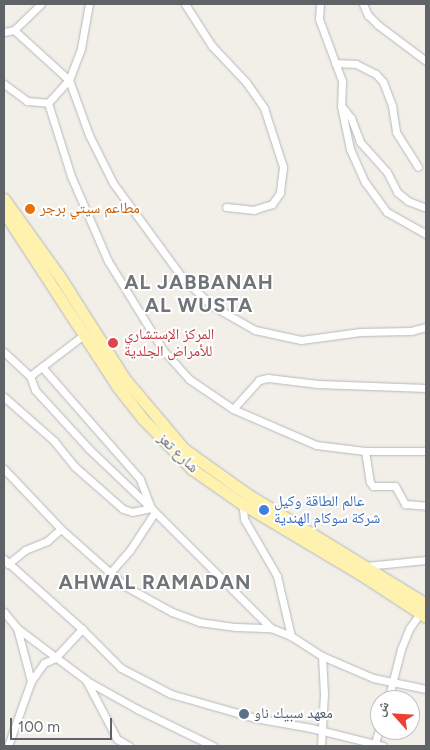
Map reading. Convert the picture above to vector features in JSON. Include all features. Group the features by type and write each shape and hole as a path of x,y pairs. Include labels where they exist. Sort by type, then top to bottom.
{"main road":[{"name":"شارع تعز","path":"4,199 89,332"},
{"name":"شارع تعز","path":"4,212 89,332 124,378 184,449 244,499 363,570 424,611"}],"street":[{"path":"4,32 14,30 33,7 40,4"},
{"path":"48,104 69,80 81,48 89,4"},
{"path":"185,4 212,46 246,82 264,108 283,167 280,192 272,204 254,210 226,207"},
{"path":"320,4 319,19 342,81 341,106 350,149 365,182 387,212 426,234"},
{"path":"363,4 368,15 378,25 426,61"},
{"path":"14,30 69,80 88,135 113,183 181,276 211,305 255,330 301,340 360,332 411,331 426,327"},
{"path":"335,63 356,64 376,74 383,82 392,106 396,132 418,167"},
{"path":"4,84 10,91 27,101 48,104"},
{"path":"48,104 71,176 108,261 163,350 183,371 233,409 308,443 366,451 426,451"},
{"path":"341,106 351,118 360,142 387,172 397,192 408,201 426,208"},
{"path":"30,376 89,332"},
{"path":"4,352 30,376 35,390 89,449 271,628"},
{"path":"42,367 140,479 153,510"},
{"path":"233,409 259,380 268,378 318,384 426,388"},
{"path":"4,397 54,441 74,466 123,509 132,512 153,510"},
{"path":"366,451 370,482 374,486 395,486 405,504 426,506"},
{"path":"4,469 61,529 125,586 172,612 199,622 236,627 271,628 291,636 322,656 373,678 426,689"},
{"path":"244,499 244,519 277,576 291,636"},
{"path":"110,573 130,550 153,510"},
{"path":"61,529 47,541 24,550 6,562 82,629 121,668 171,694 256,718 383,746"},
{"path":"363,570 426,560"},
{"path":"390,690 409,629 424,611"},
{"path":"4,612 17,628 86,680 137,709 213,746"},
{"path":"17,628 31,681"},
{"path":"8,746 31,681 44,662 55,658 82,629"},
{"path":"321,746 324,694 322,656"},
{"path":"86,680 117,739 129,746"}],"place":[{"name":"مطاعم سيتي برجر","path":"30,209"},
{"name":"المركز الإستشاري للأمراض الجلدية","path":"113,343"},
{"name":"عالم الطاقة وكيل شركة سوكام الهندية","path":"264,510"},
{"name":"معهد سبيك ناو","path":"244,714"}],"district":[{"name":"AL JABBANAH AL WUSTA","path":"199,294"},
{"name":"AHWAL RAMADAN","path":"155,582"}]}
